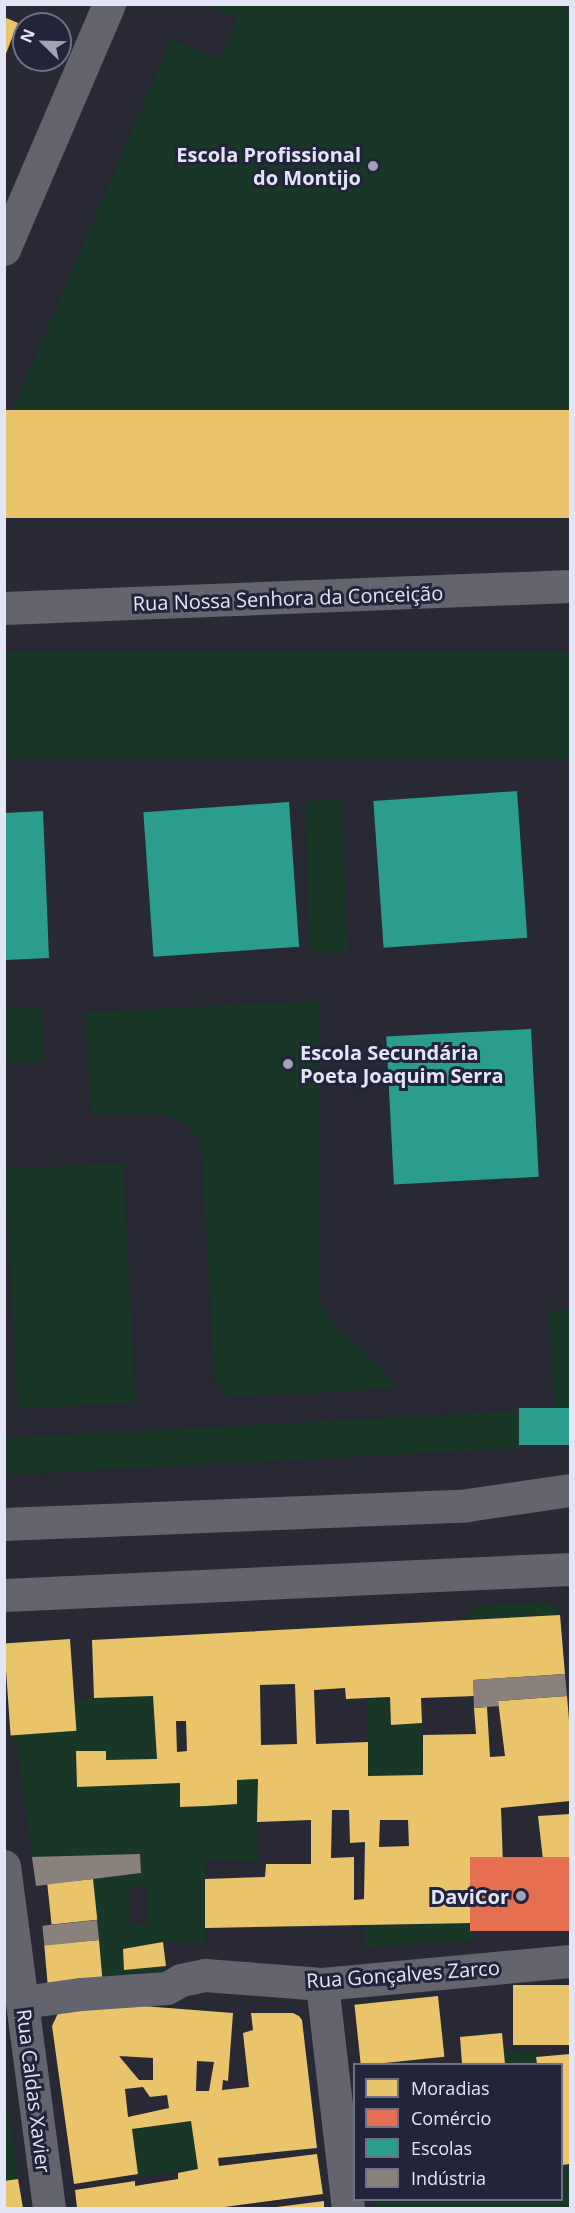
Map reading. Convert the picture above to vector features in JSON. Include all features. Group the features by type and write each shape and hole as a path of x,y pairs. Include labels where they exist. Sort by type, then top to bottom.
{"street":[{"path":"4,249 109,4"},
{"name":"Rua Nossa Senhora da Conceição","path":"4,608 570,586"},
{"path":"4,1524 467,1505 570,1490"},
{"path":"4,1595 570,1569"},
{"name":"Rua Caldas Xavier","path":"4,1866 49,2208"},
{"name":"Rua Gonçalves Zarco","path":"23,2002 81,1994 167,1988 181,1980 205,1975 322,1984 570,1960"},
{"path":"322,1984 348,2208"}],"green space":[{"path":"207,5 570,5 570,410 5,437 5,428 171,39 219,60 238,18"},
{"path":"4,652 570,652 570,759 4,759"},
{"path":"342,800 347,952 310,953 305,801"},
{"path":"320,1001 319,1302 336,1327 377,1364 396,1387 340,1392 227,1396 215,1381 201,1142 188,1125 163,1114 91,1114 85,1012"},
{"path":"42,1008 43,1062 6,1063 5,1009"},
{"path":"123,1163 136,1403 18,1409 5,1169"},
{"path":"569,1309 570,1408 554,1409 549,1310"},
{"path":"519,1411 521,1448 6,1475 4,1438"},
{"path":"547,1602 558,1608 560,1615 470,1619 470,1606"},
{"path":"153,1696 157,1759 106,1760 105,1751 77,1751 78,1787 180,1783 181,1807 206,1806 237,1804 237,1780 258,1779 258,1861 205,1860 205,1943 163,1942 123,1949 124,1970 166,1966 167,1977 103,1984 93,1879 141,1873 140,1854 32,1857 15,1732 75,1731 74,1699","holes":["146,1886 148,1924 131,1925 129,1888"]},
{"path":"390,1697 391,1725 422,1723 423,1775 368,1776 367,1699"},
{"path":"473,1923 473,1941 365,1947 364,1926"},
{"path":"536,2049 537,2063 505,2063 504,2052"},
{"path":"4,2113 9,2113 18,2179 5,2181"},
{"path":"191,2121 198,2170 138,2178 132,2129"},
{"path":"570,2164 570,2208 377,2208 376,2201 563,2201 563,2165"}],"building: Moradias":[{"path":"4,17 12,20 12,38 4,56"},
{"path":"4,410 570,410 570,518 4,518"},
{"path":"560,1615 565,1674 473,1680 474,1696 421,1698 422,1723 391,1725 390,1697 346,1699 345,1688 314,1690 316,1744 368,1742 368,1776 423,1775 423,1735 476,1734 474,1708 487,1707 490,1757 505,1756 498,1701 567,1696 570,1732 570,1801 501,1808 503,1865 471,1868 473,1923 205,1928 205,1879 265,1877 266,1864 311,1864 311,1820 257,1822 258,1779 237,1780 237,1804 206,1806 180,1807 180,1783 77,1787 76,1751 106,1751 106,1760 157,1759 153,1696 94,1698 92,1640","holes":["295,1684 297,1744 261,1745 260,1685","176,1721 186,1721 187,1751 177,1752","332,1810 349,1810 350,1843 365,1842 364,1899 354,1900 354,1857 331,1858","380,1820 408,1820 409,1846 379,1847"]},
{"path":"70,1639 76,1731 11,1735 4,1644"},
{"path":"570,1814 570,1857 543,1860 538,1816"},
{"path":"93,1879 97,1920 52,1925 47,1884"},
{"path":"99,1940 103,1984 48,1989 44,1945"},
{"path":"163,1942 166,1966 124,1970 123,1949"},
{"path":"513,1985 570,1985 570,2045 513,2045"},
{"path":"438,1996 444,2057 361,2063 354,2005"},
{"path":"78,2001 233,2013 228,2081 223,2080 222,2090 249,2087 243,2033 253,2030 251,2013 293,2013 299,2016 302,2020 317,2148 218,2158 219,2166 317,2154 323,2194 217,2208 77,2208 75,2190 135,2181 135,2186 178,2179 178,2173 198,2169 191,2121 132,2129 138,2174 74,2184 52,2026 60,2009","holes":["119,2056 153,2058 153,2080 139,2080","197,2061 214,2062 209,2091 196,2091","143,2087 150,2097 167,2095 169,2108 128,2117 125,2089"]},
{"path":"502,2033 505,2063 462,2063 460,2037"},
{"path":"570,2054 570,2164 563,2165 563,2063 537,2063 536,2057"},
{"path":"18,2179 23,2208 4,2208 4,2181"},
{"path":"324,2201 324,2208 277,2208 277,2207"}],"building: Comércio":[{"name":"DaviCor","path":"470,1857 570,1857 570,1931 470,1931"}],"building: Escolas":[{"path":"517,791 527,938 384,948 373,801"},
{"path":"289,802 299,947 153,957 143,812"},
{"path":"43,811 49,958 5,960 5,813"},
{"path":"531,1029 539,1177 394,1184 386,1037"},
{"path":"519,1408 570,1408 570,1445 519,1445"}],"building: Indústria":[{"path":"565,1674 567,1696 498,1701 499,1706 474,1708 473,1680"},
{"path":"140,1854 141,1873 36,1886 32,1857"},
{"path":"97,1920 99,1940 44,1946 42,1926"}],"place":[{"name":"Escola Profissional do Montijo","path":"373,166"},
{"name":"Escola Secundária Poeta Joaquim Serra","path":"288,1064"},
{"name":"DaviCor","path":"521,1896"}]}
